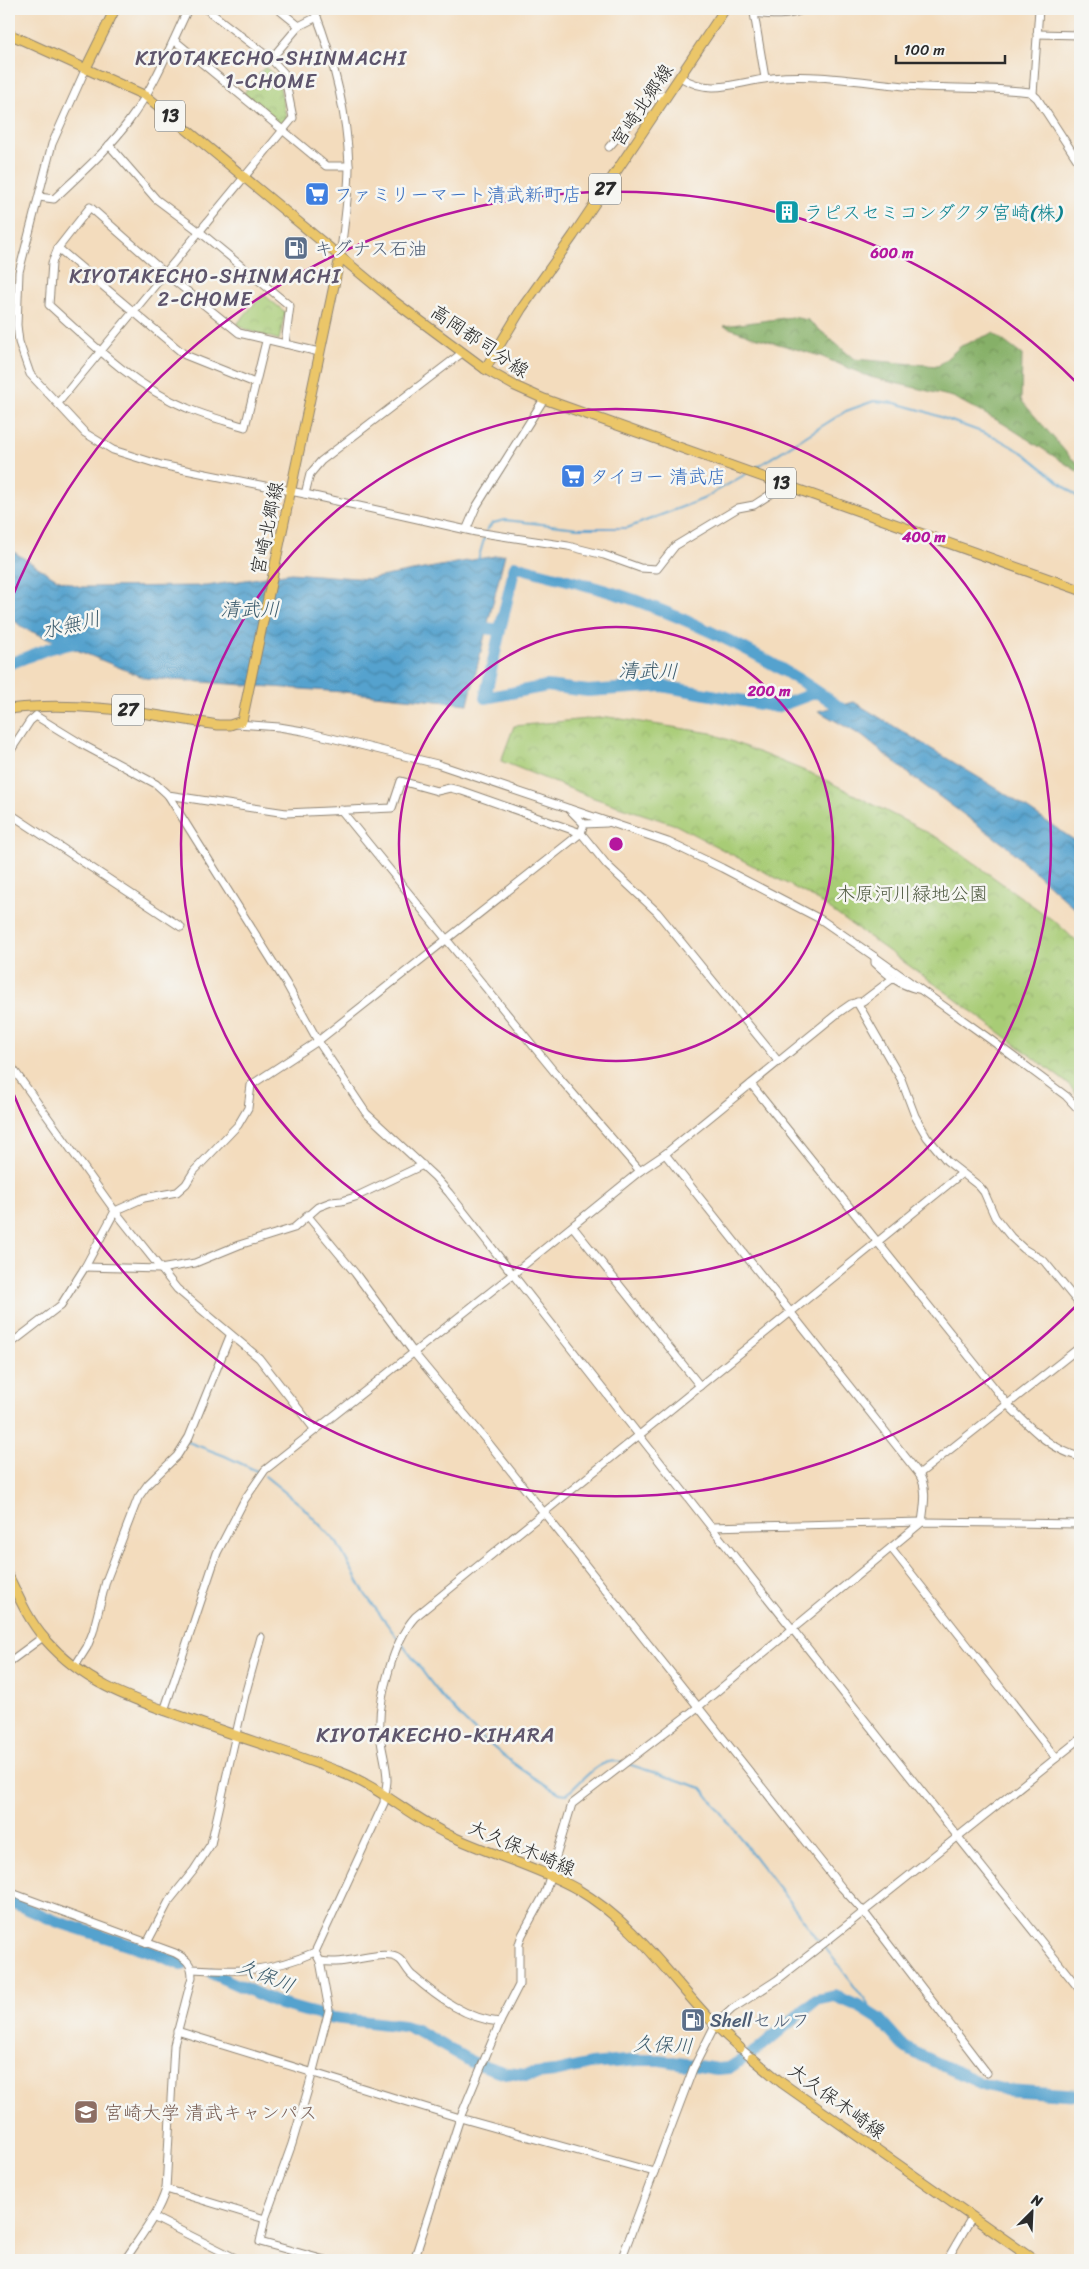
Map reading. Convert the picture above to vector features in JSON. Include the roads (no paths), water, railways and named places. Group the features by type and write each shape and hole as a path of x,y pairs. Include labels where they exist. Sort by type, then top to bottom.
{"main road":[{"path":"86,68 115,9"},
{"name":"宮崎北郷線","path":"485,369 522,308 725,9"},
{"name":"高岡都司分線","path":"9,34 146,96 395,302 462,353 515,386 544,399 1080,590"},
{"name":"宮崎北郷線","path":"240,721 292,493 319,352 340,257"},
{"name":"27","path":"9,709 35,705 80,706 128,710 218,725 240,721"},
{"name":"大久保木崎線","path":"9,1577 24,1608 43,1637 75,1666 109,1690 341,1772 384,1794 429,1825 448,1835 552,1876 578,1890 622,1921 661,1961 715,2025 740,2048"},
{"name":"大久保木崎線","path":"752,2058 790,2088 1034,2260"}],"street":[{"path":"39,197 54,198 109,145 146,96 188,9"},
{"path":"58,403 293,118 284,73 271,59 206,9"},
{"path":"278,9 299,26"},
{"path":"314,9 326,43 339,91 349,166 340,257"},
{"path":"765,78 752,11 782,15 804,9"},
{"path":"1032,94 1039,9"},
{"path":"271,59 299,26 317,17"},
{"path":"1037,34 1080,34"},
{"path":"174,40 326,166 349,166"},
{"path":"86,68 52,144 19,272 17,325 19,342 30,374 85,432 113,450 169,467 467,528 476,532 568,546 640,568 656,569 675,546 738,508 754,505 785,485"},
{"path":"680,77 692,85 708,88 765,78 795,76 907,86 1023,91 1032,94 1080,164"},
{"path":"609,147 652,97 667,96"},
{"path":"109,145 156,199 200,232 290,306 285,344"},
{"path":"266,341 245,427 186,408 152,390 100,352 49,305 52,263 58,248 90,207 166,274 239,334 319,352"},
{"path":"58,248 185,355 255,383"},
{"path":"305,494 310,474 321,461 462,353"},
{"path":"467,528 476,508 544,399"},
{"path":"35,705 36,716"},
{"path":"9,753 30,721 36,716"},
{"path":"36,716 85,746 156,784 168,795 286,983 318,1041 366,1113 449,1193 711,1527 1080,1990"},
{"path":"240,721 303,731 412,758 472,775 668,842 820,919 876,957 1066,1096 1080,1111"},
{"path":"168,795 268,811 392,808 401,781 437,791 450,788 462,791 581,833 607,865 657,912 778,1061"},
{"path":"568,808 584,824 612,823"},
{"path":"341,810 556,1074 640,1171"},
{"path":"9,812 181,926"},
{"path":"9,1345 60,1305 85,1267 114,1211 144,1198 177,1192 238,1125 248,1108 251,1085 318,1041 581,833 584,824"},
{"path":"876,957 876,963 892,979 906,987 921,990"},
{"path":"164,1710 218,1553 245,1500 265,1470 573,1227 640,1171 665,1154 838,1013 851,1004 863,1001 892,979"},
{"path":"858,1002 901,1079 915,1116 927,1136 947,1161 984,1192 995,1217 1024,1249 1044,1261 1080,1306"},
{"path":"9,1062 114,1211 160,1269 177,1289 230,1336 259,1358 315,1430"},
{"path":"751,1084 1008,1405 1035,1433 1051,1445 1066,1453 1080,1457"},
{"path":"414,2260 460,2118 500,2022 519,1985 519,1944 552,1876 572,1804 698,1707 892,1549 922,1522 925,1501 923,1480 919,1474 665,1154"},
{"path":"85,1267 160,1269 195,1263 239,1245 294,1228 318,1207 355,1197 423,1166"},
{"path":"192,1969 256,1971 293,1962 315,1952 384,1803 387,1781 380,1730 381,1709 393,1656 406,1628 466,1575 878,1244 961,1174"},
{"path":"308,1215 355,1273 414,1353 544,1513 842,1888 864,1912 987,2072"},
{"path":"573,1227 700,1386"},
{"path":"75,1666 87,1647 93,1632 106,1581 138,1498 148,1484 177,1456 189,1437 230,1336"},
{"path":"919,1474 1080,1348"},
{"path":"711,1527 922,1522 1080,1524"},
{"path":"892,1549 1056,1758"},
{"path":"9,1662 43,1637"},
{"path":"147,1943 169,1901 194,1870 210,1844 260,1637"},
{"path":"621,2260 698,2055 715,2025 732,2009 777,1980 864,1912 1080,1739"},
{"path":"9,1892 188,1960 192,1969 192,1977 174,2045 166,2189 153,2217 125,2260"},
{"path":"315,1952 320,1961 329,2010 292,2144 265,2219 260,2242 325,2260"},
{"path":"320,1961 334,1964 392,1956 402,1960 412,1975 449,2004 474,2016 500,2022"},
{"path":"177,2031 460,2118 654,2172"},
{"name":"大久保木崎線","path":"740,2048 752,2058"},
{"path":"166,2189 265,2219"},
{"path":"153,2217 239,2260"},
{"path":"947,2260 972,2217"}],"water":[{"path":"9,549 57,579 81,587 207,586 291,573 369,579 505,554 468,704 343,692 145,678 23,628 9,616"},
{"path":"854,702 1001,791 1080,844 1080,913 1005,845 914,778 862,736 818,711"}],"waterway":[{"path":"752,470 846,411 874,401 895,403 924,411 995,437 1025,454 1080,499"},
{"path":"486,531 493,523 505,520 578,528 627,528 703,499 746,474"},
{"path":"478,560 485,536"},
{"name":"清武川","path":"469,626 500,630 515,566 625,597 668,613 722,637 801,681 850,715"},
{"name":"清武川","path":"500,630 485,698 547,686 588,691 662,686 777,707 817,692"},
{"name":"水無川","path":"9,664 50,648 79,642"},
{"path":"183,1440 225,1456 261,1473"},
{"path":"265,1476 302,1506 337,1543 365,1594 398,1639"},
{"path":"401,1643 439,1693 484,1740 528,1774 560,1793 567,1794 598,1766 613,1761 622,1762"},
{"path":"628,1764 702,1788 821,1943"},
{"name":"久保川","path":"9,1901 58,1922 152,1952 182,1965"},
{"path":"824,1946 879,2019"},
{"name":"久保川","path":"213,1974 280,2004 305,2011 333,2018 404,2026 416,2030 472,2062 506,2073 526,2075 555,2072 590,2064 638,2060 660,2060 717,2069 729,2068 757,2050 816,2000 835,1996 858,2006 879,2019 905,2048 985,2085 1006,2090 1080,2095"}],"place":[{"name":"ファミリーマート清武新町店","path":"317,194"},
{"name":"ラピスセミコンダクタ宮崎(株)","path":"787,212"},
{"name":"キグナス石油","path":"296,248"},
{"name":"タイヨー 清武店","path":"573,476"},
{"name":"Shellセルフ","path":"693,2020"},
{"name":"宮崎大学 清武キャンパス","path":"86,2112"}],"district":[{"name":"KIYOTAKECHO-SHINMACHI 1-CHOME","path":"271,70"},
{"name":"KIYOTAKECHO-SHINMACHI 2-CHOME","path":"205,288"},
{"name":"KIYOTAKECHO-KIHARA","path":"436,1735"}],"park label":[{"name":"木原河川緑地公園","path":"912,893"}]}
